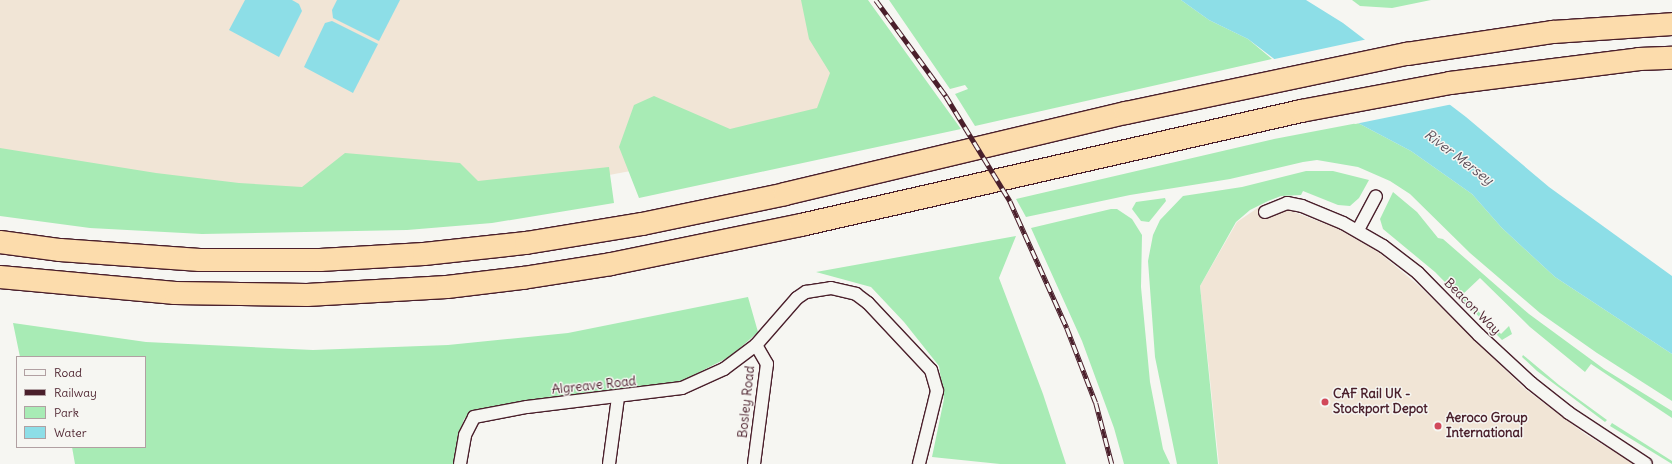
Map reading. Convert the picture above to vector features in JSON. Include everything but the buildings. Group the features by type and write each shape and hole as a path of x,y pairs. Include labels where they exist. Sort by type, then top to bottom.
{"highway":[{"path":"0,242 60,250 208,260 320,260 424,254 526,243 642,224 770,197 1261,84 1407,54 1553,32 1672,24"},
{"path":"0,277 175,293 307,296 447,287 523,278 611,264 801,225 1301,110 1450,83 1639,59 1672,58"}],"street":[{"path":"1358,230 1376,196"},
{"name":"Beacon Way","path":"1265,212 1280,205 1292,203 1358,230 1418,273 1479,335 1531,383 1569,413 1646,464"},
{"name":"Algreave Road","path":"460,464 464,434 474,417 527,407 682,388 724,369 756,345 784,312 806,292 831,288 856,294 868,303 931,370 937,391 919,464"},
{"name":"Bosley Road","path":"754,464 768,364 756,345"},
{"path":"609,464 618,397"}],"shaded area":[{"path":"0,0 827,0 908,112 753,148 471,201 265,220 0,153"},
{"path":"1262,205 1294,212 1336,228 1377,251 1418,285 1525,389 1585,434 1635,464 1219,464 1200,286 1237,222"}],"green space":[{"path":"801,0 868,0 961,129 639,198 619,147 634,105 654,96 730,129 817,108 830,73 809,39"},
{"path":"889,0 1181,0 1209,20 1248,39 1272,59 975,126 955,94 968,89 965,85 950,89"},
{"path":"1352,0 1431,0 1392,8 1360,6"},
{"path":"1358,123 1411,151 1472,194 1502,228 1555,277 1672,354 1672,401 1597,353 1540,313 1470,253 1410,194 1390,181 1358,167 1317,160 1303,162 1230,179 1130,195 1026,217 1016,199 1274,139"},
{"path":"0,148 156,173 239,183 302,187 345,153 460,163 478,181 609,167 614,203 492,223 407,230 202,234 90,228 0,216"},
{"path":"1306,171 1333,171 1369,180 1359,198 1350,206 1338,205 1303,191 1301,195 1281,196 1268,201 1250,210 1236,222 1200,286 1218,464 1177,464 1155,357 1148,261 1153,235 1160,220 1183,196 1242,187"},
{"path":"1393,192 1417,212 1438,238 1443,239 1529,314 1604,369 1672,411 1672,418 1591,364 1585,372 1530,327 1480,278 1462,295 1501,334 1509,326 1512,334 1502,340 1435,272 1383,229 1380,219"},
{"path":"1165,198 1166,201 1149,222 1141,221 1132,209 1136,202"},
{"path":"1111,209 1117,209 1132,219 1142,235 1141,287 1150,382 1163,449 1170,464 1124,464 1114,428 1082,341 1031,228"},
{"path":"1016,236 999,278 1043,394 1066,464 1000,464 932,457 944,399 939,366 904,322 871,287 816,272"},
{"path":"748,297 758,332 731,356 678,383 475,411 464,419 458,440 455,464 75,464 72,448 146,448 146,356 20,356 13,323 146,342 313,350 448,345 568,333"},
{"path":"1523,355 1559,385 1607,420 1605,422 1537,371 1522,357"},
{"path":"1612,423 1672,461 1672,464 1610,426"}],"water":[{"path":"245,0 292,0 299,4 302,11 279,57 229,30"},
{"path":"337,0 400,0 379,41 333,18 332,10"},
{"name":"River Mersey","path":"1181,0 1306,0 1343,23 1466,117 1549,187 1672,276 1672,354 1555,277 1502,228 1472,194 1411,151 1358,123 1248,39 1209,20"},
{"path":"332,21 378,44 353,93 304,67 325,23"}],"pier":[{"path":"1368,39 1453,104 1355,124 1270,60"}],"railway":[{"path":"876,0 946,96 1010,201 1067,328 1096,403 1112,464"}],"place":[{"name":"CAF Rail UK - Stockport Depot","path":"1325,402"},
{"name":"Aeroco Group International","path":"1438,426"}]}
